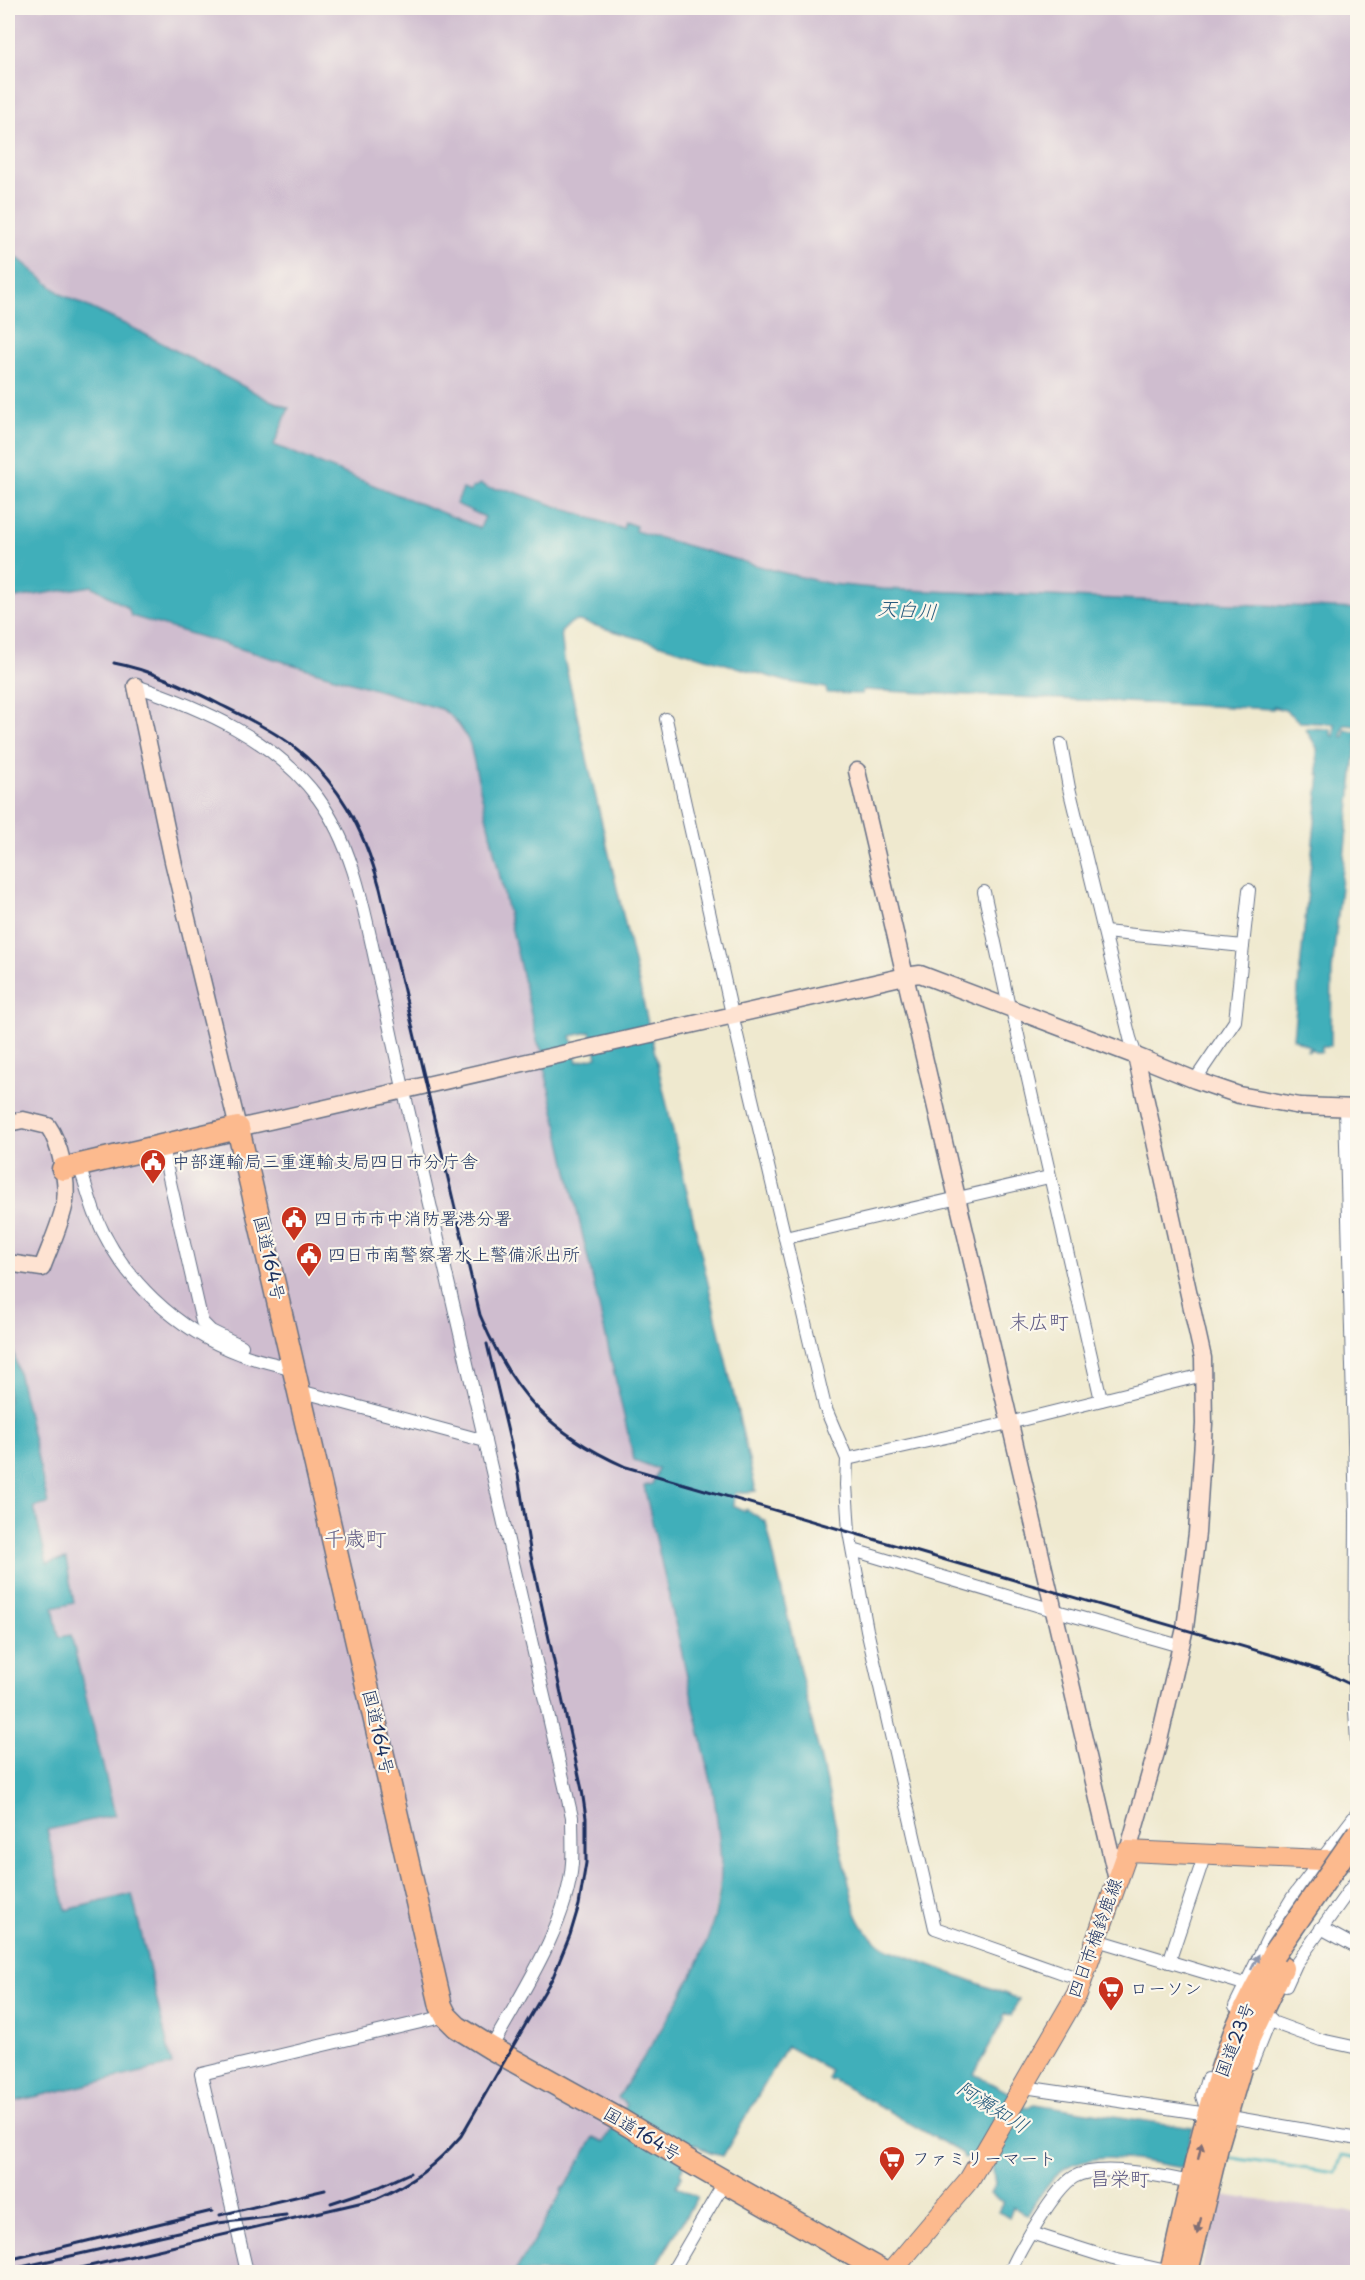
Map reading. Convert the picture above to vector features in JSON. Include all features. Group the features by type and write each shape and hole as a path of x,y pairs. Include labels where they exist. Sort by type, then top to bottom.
{"highway":[{"path":"71,1168 238,1128"},
{"name":"国道164号","path":"238,1128 441,2006 446,2016 457,2027 491,2048 883,2272"},
{"name":"国道23号","path":"1187,2272 1213,2117 1249,2038 1280,1956 1358,1833"},
{"name":"国道23号","path":"1280,1956 1358,1858"},
{"name":"国道23号","path":"1171,2272 1201,2181 1218,2143 1213,2117"}],"main road":[{"name":"四日市楠鈴鹿線","path":"891,2272 969,2180 1022,2090 1083,1980 1128,1851"},
{"path":"1128,1851 1322,1860 1358,1858"}],"street":[{"path":"136,686 166,696 260,744 284,760 319,800 347,853 356,880 572,1817 572,1865 562,1911 549,1942 491,2048"},
{"path":"136,686 173,861 238,1128 732,1014 920,974 1239,1095 1273,1102 1351,1108 1356,1513 1355,1711 1358,1756"},
{"path":"666,719 732,1014 825,1407 848,1459 846,1485 853,1550 867,1630 935,1928 1083,1980"},
{"path":"1061,744 1136,1056 1203,1358 1204,1424 1201,1484 1191,1590 1157,1749 1128,1851"},
{"path":"857,771 1117,1880"},
{"path":"1195,1080 1235,1021 1249,890"},
{"path":"984,892 1101,1400"},
{"path":"1105,932 1243,946"},
{"path":"8,1123 23,1120 48,1126 56,1137 105,1234 123,1263 154,1300 198,1333 220,1346 241,1354 293,1364"},
{"path":"162,1147 202,1322 211,1331 241,1346 293,1364"},
{"path":"8,1263 42,1268 65,1202 71,1168"},
{"path":"785,1238 1049,1177"},
{"path":"848,1459 1009,1423 1203,1375"},
{"path":"300,1391 485,1441"},
{"path":"853,1550 1180,1646"},
{"path":"1213,2117 1202,2096 1221,2038 1244,1984 1292,1898 1358,1812"},
{"path":"1169,1962 1205,1854"},
{"path":"1213,2117 1240,2099 1269,2021 1296,1964 1358,1878"},
{"path":"1321,1928 1358,1948"},
{"path":"1097,1940 1244,1984"},
{"path":"247,2272 201,2074 446,2016"},
{"path":"1269,2021 1321,2040 1358,2048"},
{"path":"1022,2090 1358,2139"},
{"path":"1010,2272 1030,2233 1063,2186 1074,2176 1117,2170 1201,2181"},
{"path":"672,2272 725,2181"},
{"path":"1030,2233 1113,2259 1171,2272"}],"shaded area":[{"path":"8,8 1357,8 1357,609 883,589 831,584 634,531 625,523 623,529 509,490 487,488 486,517 481,528 274,445 289,408 61,294 8,250"},
{"path":"92,586 128,608 131,616 441,709 452,716 465,732 470,744 537,1041 542,1051 634,1460 658,1468 652,1484 644,1487 713,1790 719,1833 721,1874 715,1909 706,1946 692,1976 619,2099 627,2104 604,2142 594,2138 562,2188 563,2191 515,2272 8,2272 8,2103 172,2064 131,1894 66,1910 47,1830 114,1814 71,1635 59,1637 53,1608 74,1603 66,1559 48,1563 34,1507 48,1503 8,1335 8,599"},
{"path":"1220,2195 1357,2213 1357,2272 1200,2272"}],"water":[{"name":"天白川","path":"8,250 61,294 289,408 274,445 480,528 485,517 456,504 463,489 470,492 472,488 481,484 488,488 509,490 623,529 625,522 636,526 635,531 831,584 883,589 1357,609 1357,726 1344,725 1341,736 1344,737 1345,730 1357,731 1357,737 1332,971 1331,1046 1322,1046 1322,1052 1315,1052 1312,1048 1309,1051 1307,1050 1310,1047 1293,1038 1320,774 1318,774 1317,748 1306,729 1331,729 1331,735 1334,736 1335,724 1300,722 1285,710 1273,707 1273,709 863,690 862,694 827,693 826,688 788,682 579,621 572,622 561,632 564,659 756,1491 735,1493 733,1505 744,1511 746,1509 766,1522 856,1913 869,1934 888,1949 1019,1999 1011,2016 1005,2013 1002,2017 1004,2019 974,2074 1024,2101 1023,2106 1028,2107 1035,2104 1193,2128 1183,2168 1116,2158 1082,2161 1055,2176 1027,2215 1013,2207 1009,2217 998,2212 1003,2202 990,2194 995,2184 992,2164 987,2165 973,2156 964,2158 962,2153 832,2079 831,2081 828,2079 830,2070 787,2046 723,2156 710,2153 695,2144 676,2186 697,2197 653,2272 515,2272 562,2192 562,2187 564,2188 594,2137 604,2142 627,2105 618,2098 668,2019 699,1961 718,1902 721,1862 713,1790 644,1486 652,1484 658,1469 634,1460 470,744 458,724 441,709 131,616 128,608 92,586 8,599","holes":["590,1032 597,1057 577,1062 571,1036"]},
{"path":"8,1335 48,1504 34,1507 47,1563 66,1559 74,1603 53,1608 59,1637 71,1635 115,1815 47,1830 66,1910 132,1894 172,2065 8,2103"}],"waterway":[{"name":"阿瀬知川","path":"1225,2157 1336,2173 1342,2155 1358,2158"}],"railway":[{"path":"114,663 154,674 272,732 307,757 336,790 347,808 366,846 380,888 480,1315 505,1366 536,1407 554,1424 575,1440 626,1467 1296,1662 1358,1688"},
{"path":"64,2272 376,2199 401,2187 432,2165 461,2136 553,1977 579,1905 586,1863 586,1818 582,1790 531,1556 518,1474 487,1344"},
{"path":"331,2203 379,2187 410,2173"},
{"path":"220,2215 325,2190"},
{"path":"8,2260 212,2211"},
{"path":"8,2270 218,2223 286,2215"},
{"path":"36,2272 71,2269"}],"place":[{"name":"中部運輸局三重運輸支局四日市分庁舎","path":"153,1185"},
{"name":"四日市市中消防署港分署","path":"294,1242"},
{"name":"四日市南警察署水上警備派出所","path":"309,1278"},
{"name":"ローソン","path":"1111,2012"},
{"name":"ファミリーマート","path":"892,2182"}],"district":[{"name":"末広町","path":"1039,1322"},
{"name":"千歳町","path":"355,1539"},
{"name":"昌栄町","path":"1120,2179"}]}
